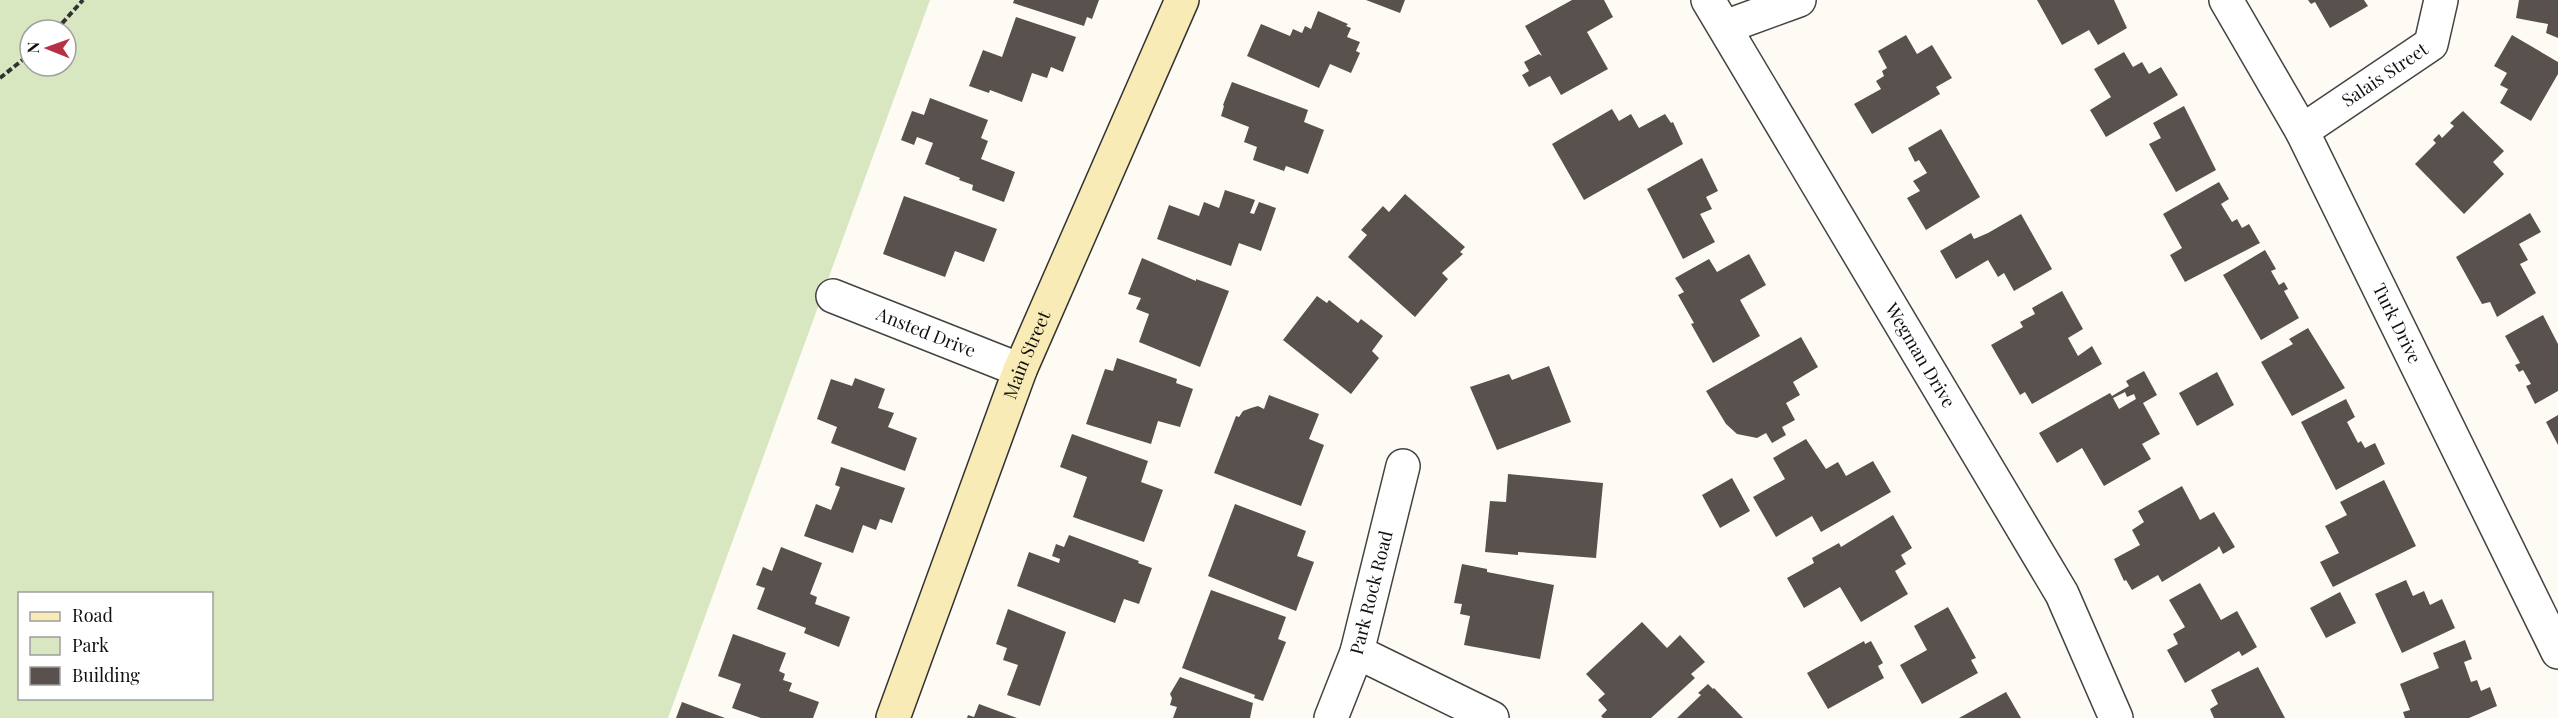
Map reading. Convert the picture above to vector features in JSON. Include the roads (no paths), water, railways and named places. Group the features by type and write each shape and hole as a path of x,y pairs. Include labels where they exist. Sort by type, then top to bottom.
{"street":[{"name":"Main Street","path":"893,718 1020,370 1182,0"},
{"path":"1717,14 1799,0"},
{"name":"Turk Drive","path":"2226,0 2302,131 2558,652"},
{"name":"Salais Street","path":"2302,131 2431,44 2441,0"},
{"name":"Wegman Drive","path":"1717,14 2062,594 2116,718"},
{"name":"Ansted Drive","path":"832,296 1020,370"},
{"name":"Park Rock Road","path":"1330,718 1357,652 1403,466"},
{"path":"1357,652 1492,718"}]}
